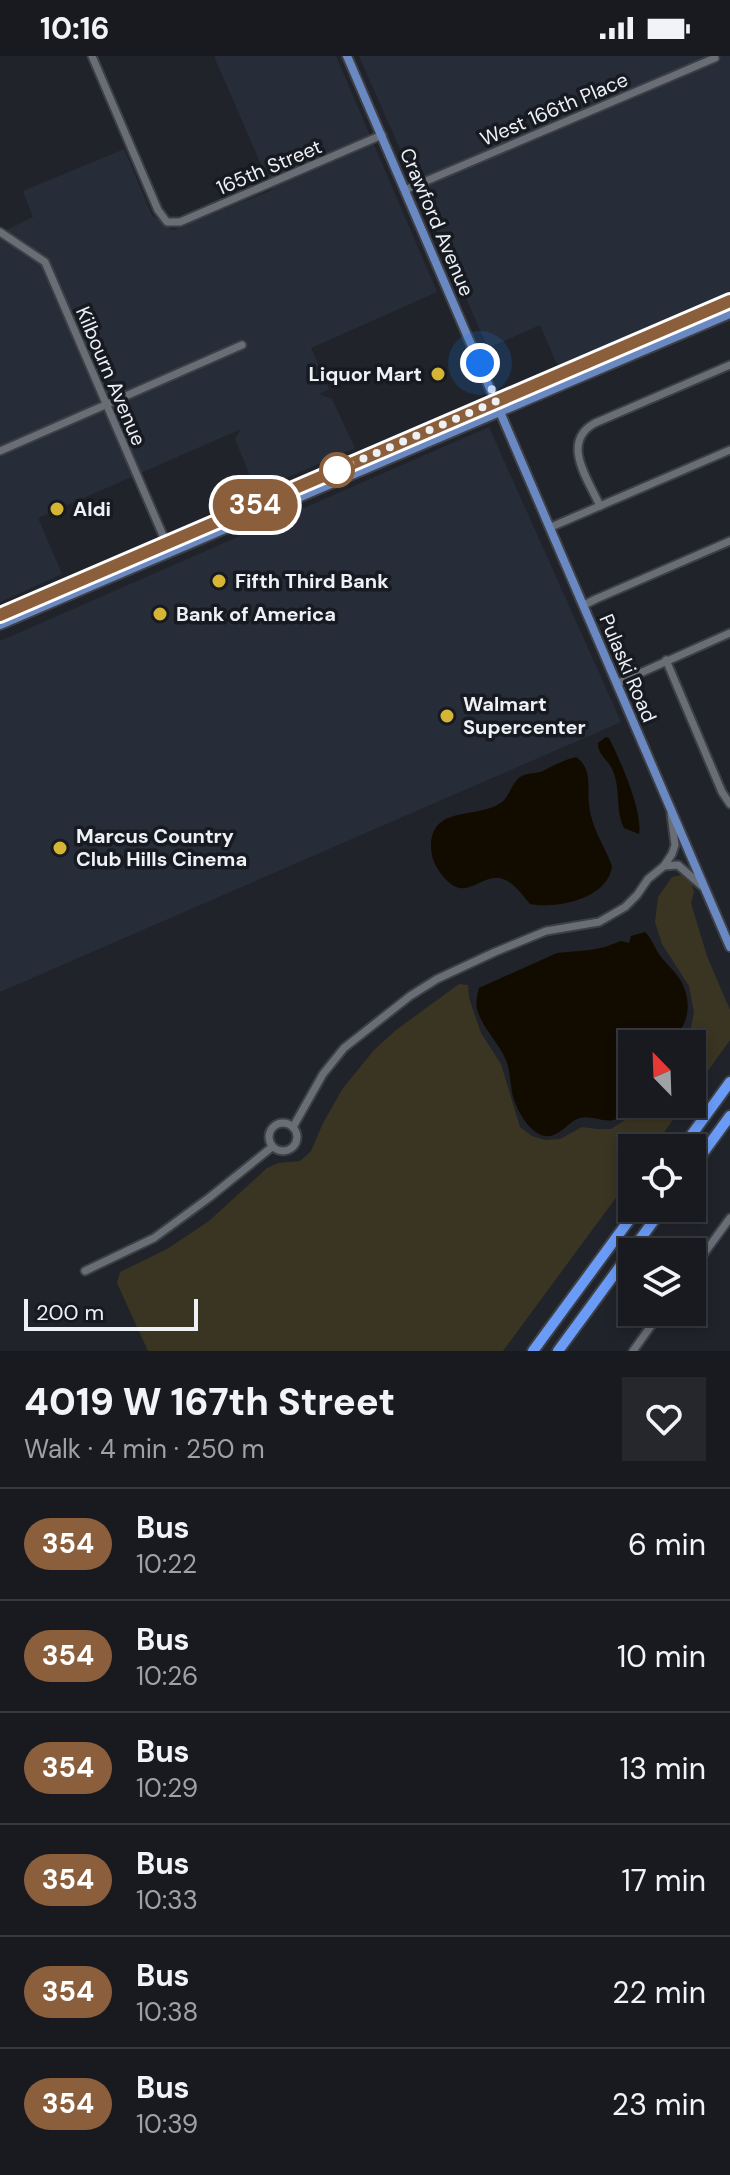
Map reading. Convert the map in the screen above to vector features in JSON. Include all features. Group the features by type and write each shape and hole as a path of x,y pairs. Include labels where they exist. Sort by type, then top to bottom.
{"highway":[{"path":"692,1134 730,1082"},
{"path":"706,1149 730,1116"},
{"path":"533,1351 628,1222"},
{"path":"558,1351 653,1222"}],"main road":[{"name":"Crawford Avenue","path":"347,56 497,401"},
{"path":"0,615 730,301"},
{"path":"0,625 730,314"},
{"name":"Pulaski Road","path":"497,401 730,947"}],"street":[{"name":"165th Street","path":"92,56 158,210 167,222 180,222 382,135"},
{"name":"West 166th Place","path":"405,190 715,58"},
{"name":"Kilbourn Avenue","path":"0,232 45,262 170,553"},
{"path":"0,451 242,345"},
{"path":"600,506 579,458 577,448 581,434 595,423 730,365"},
{"path":"551,527 730,450"},
{"path":"584,605 730,541"},
{"path":"618,683 730,633"},
{"path":"666,660 722,792 730,804"},
{"path":"293,1127 323,1074 344,1048 410,996 456,970 546,931 588,925 608,918 632,901 648,879 664,866 675,845 670,805"},
{"path":"664,866 678,865 705,889"},
{"path":"280,1123 293,1127 297,1140 292,1148 282,1151 272,1147 269,1135 272,1127 280,1123"},
{"path":"85,1271 154,1238 272,1147"},
{"path":"706,1251 730,1218"},
{"path":"633,1351 651,1326"}],"shaded area":[{"path":"214,56 336,56 437,292 311,348 329,389 319,394 332,399 355,448 256,491 235,439 241,429 38,518 62,574 0,602 0,233 33,217 23,191 124,149 152,215 173,230 272,190"},
{"path":"359,56 730,56 730,299 560,371 540,325 488,348"},
{"path":"489,427 621,722 0,992 0,641"},
{"path":"606,737 630,786 638,812 639,834 624,828 621,821 615,778 598,747 598,743"},
{"path":"576,757 587,773 592,821 612,866 601,887 567,903 541,905 530,904 515,886 503,879 489,879 458,888 443,876 431,852 433,833 439,824 458,815 492,807 505,799 520,777"},
{"path":"681,875 691,881 694,892 691,903 707,956 730,1010 730,1040 706,1073 706,1030 690,1030 694,1013 689,986 662,944 655,922 658,897 672,877"},
{"path":"645,932 677,975 687,996 684,1023 680,1030 618,1030 619,1118 610,1121 580,1118 553,1135 540,1134 529,1126 516,1106 506,1060 478,1012 479,988 557,953 590,950 621,941 629,943 631,936"},
{"path":"459,984 468,985 469,998 481,1033 501,1064 520,1127 532,1136 545,1140 560,1139 582,1127 611,1129 628,1118 674,1118 663,1134 618,1134 618,1195 503,1351 148,1351 117,1283 120,1272 167,1249 209,1221 267,1168 278,1163 300,1161 311,1151 343,1088 374,1050"}],"bus line":[{"name":"354","path":"0,615 730,301"}],"place":[{"name":"Liquor Mart","path":"438,374"},
{"name":"Aldi","path":"57,509"},
{"name":"Fifth Third Bank","path":"219,581"},
{"name":"Bank of America","path":"160,614"},
{"name":"Walmart Supercenter","path":"447,716"},
{"name":"Marcus Country Club Hills Cinema","path":"60,848"}],"route":[{"path":"337,470 497,401 480,363"}]}
